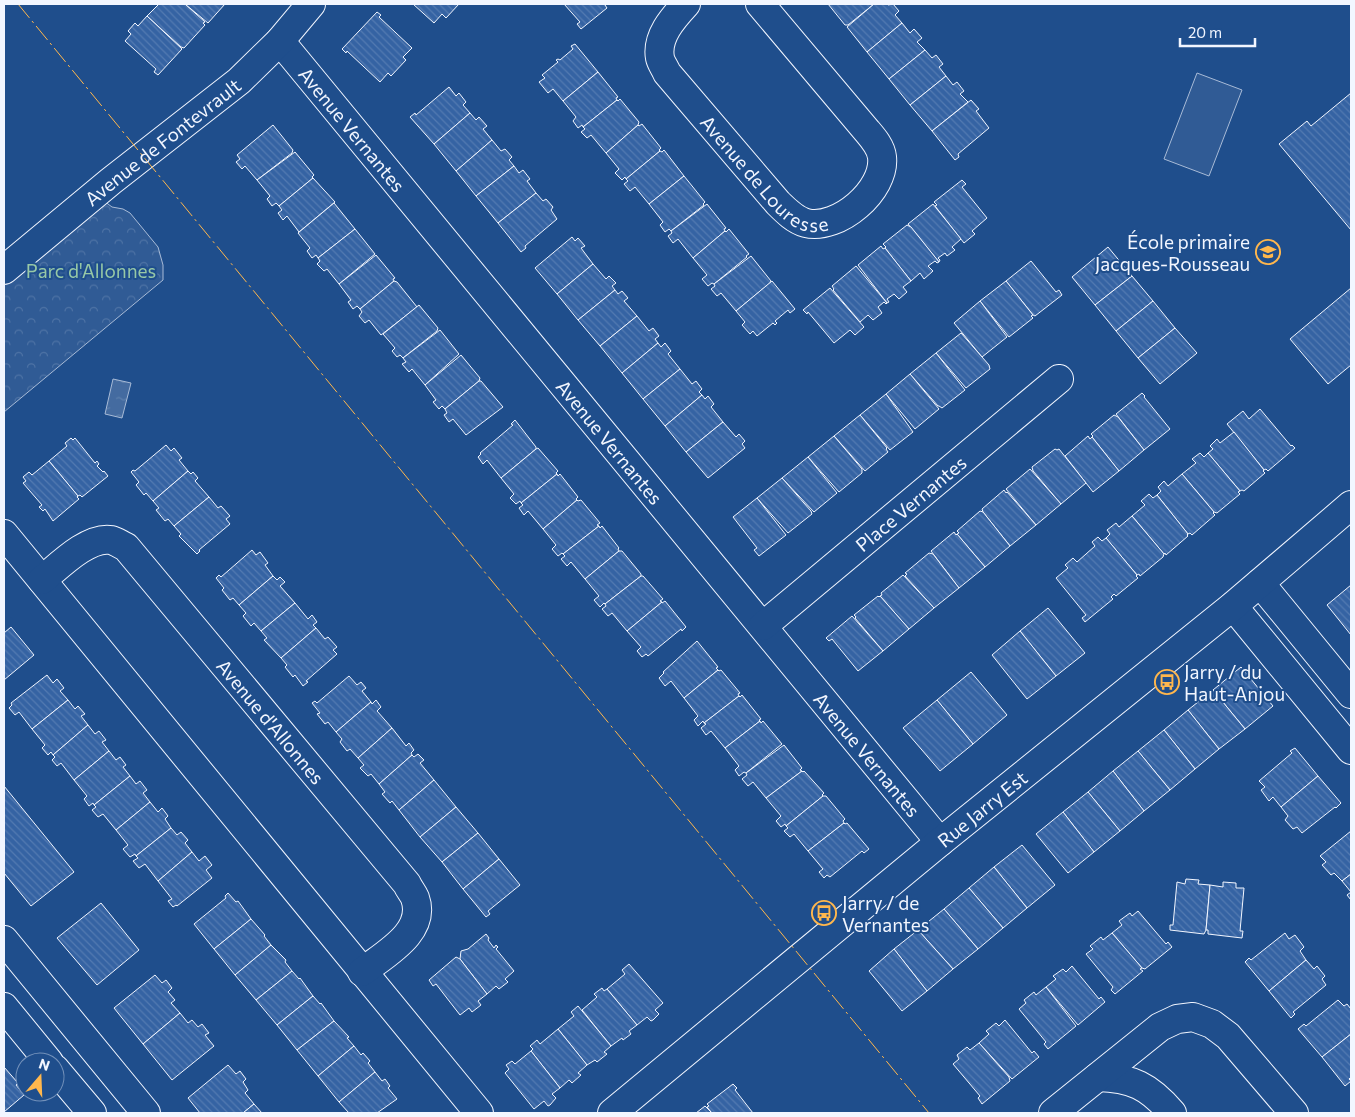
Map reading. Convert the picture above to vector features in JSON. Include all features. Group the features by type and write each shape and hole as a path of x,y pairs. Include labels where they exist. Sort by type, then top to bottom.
{"street":[{"name":"Avenue de Fontevrault","path":"4,270 111,181 239,81 280,41 311,4"},
{"name":"Avenue de Louresse","path":"686,4 670,21 662,39 660,57 667,73 791,216 806,223 824,224 838,218 865,200 876,183 881,167 880,148 760,4"},
{"name":"Avenue Vernantes","path":"280,41 940,842"},
{"name":"Place Vernantes","path":"763,626 1060,379"},
{"name":"Rue Jarry Est","path":"612,1113 940,842 1233,606 1351,506"},
{"path":"4,534 479,1113"},
{"name":"Avenue d'Allonnes","path":"42,580 81,548 96,542 111,540 126,547 407,884 414,897 417,909 415,923 408,935 362,972"},
{"path":"1260,583 1351,694"},
{"path":"1233,606 1351,750"},
{"path":"4,940 146,1113"},
{"path":"4,1006 42,1052"},
{"path":"1053,1113 1160,1027 1177,1019 1193,1018 1212,1024 1228,1036 1294,1113"},
{"path":"1098,1076 1119,1078 1135,1083 1152,1092 1172,1113"},
{"path":"65,1082 88,1112 121,1083"}],"green space":[{"name":"Parc d'Allonnes","path":"96,195 112,207 123,209 130,213 158,247 163,265 163,280 4,412 4,275"}],"shaded area":[{"path":"1197,73 1242,90 1209,176 1164,159"}],"water":[{"path":"113,379 131,383 122,418 105,414"}],"building":[{"path":"159,4 185,4 205,22 203,23 205,25 184,48 147,16"},
{"path":"185,4 225,4 208,23"},
{"path":"413,4 459,4 446,18 442,14 434,23"},
{"path":"564,4 606,4 607,8 581,29 577,24 580,22"},
{"path":"828,4 874,4 848,25 845,25"},
{"path":"874,4 893,4 899,11 895,15 902,23 867,52 847,27"},
{"path":"377,12 381,15 379,17 412,48 403,57 406,60 391,76 388,73 380,82 347,51 346,53 342,49"},
{"path":"147,16 182,49 158,75 154,72 156,69 125,41 131,34 128,31 135,23 138,26"},
{"path":"902,23 910,33 914,29 922,38 917,42 925,50 889,79 867,52"},
{"path":"575,44 598,72 563,101 553,89 548,93 539,82 545,78 542,75 558,62 556,60 560,60 573,49 571,46"},
{"path":"925,50 932,58 936,55 943,64 939,67 946,76 910,105 889,79"},
{"path":"598,72 618,97 616,98 617,100 583,127 582,125 578,128 573,121 576,117 563,101"},
{"path":"946,76 953,85 957,82 964,91 960,94 968,102 932,131 910,105"},
{"path":"449,87 456,96 459,93 466,102 463,105 470,113 434,144 410,117 415,113 416,115"},
{"path":"1351,93 1351,230 1279,144 1307,121 1311,126"},
{"path":"620,99 639,122 638,125 606,153 591,135 587,138 581,132 585,129 583,127"},
{"path":"971,100 979,109 976,111 989,128 958,154 959,157 955,160 932,131"},
{"path":"470,113 476,120 479,117 487,126 483,129 492,140 456,171 434,144"},
{"path":"642,124 661,148 660,151 626,179 625,177 622,180 615,173 619,169 606,153 638,125"},
{"path":"273,125 293,150 292,153 257,180 245,166 242,169 236,162 240,159 237,155"},
{"path":"492,140 501,151 505,149 512,157 509,160 514,166 476,196 456,171"},
{"path":"664,150 684,176 649,204 635,187 630,191 624,184 628,181 626,179 660,151"},
{"path":"295,152 314,175 313,178 279,206 276,203 272,206 267,199 270,196 257,180"},
{"path":"514,166 519,173 523,170 530,179 527,181 536,193 498,223 476,196"},
{"path":"684,176 705,202 704,205 671,231 669,229 665,232 660,225 663,222 649,204"},
{"path":"313,178 335,202 299,232 287,216 283,220 278,213 282,210 279,206"},
{"path":"962,180 966,184 962,187 987,218 972,231 975,234 964,243 935,206 937,205 934,202"},
{"path":"536,193 543,201 546,199 553,207 551,210 557,219 525,246 526,248 521,252 498,223"},
{"path":"334,203 355,229 318,258 316,255 312,258 307,251 310,248 298,233"},
{"path":"707,204 726,228 724,229 725,231 693,258 678,239 673,243 668,236 672,233 671,231"},
{"path":"933,204 961,239 952,247 955,250 947,256 945,253 938,258 939,262 908,224"},
{"path":"907,225 911,227 939,262 935,261 928,266 933,271 924,279 920,273 911,281 883,244"},
{"path":"355,229 375,254 339,284 327,269 324,271 317,264 320,261 318,258"},
{"path":"729,229 749,254 714,284 712,283 708,286 702,279 707,275 693,258"},
{"path":"572,237 575,241 578,238 585,246 581,248 593,264 557,294 535,268"},
{"path":"881,246 883,249 885,248 911,281 903,287 907,292 899,299 894,294 887,299 889,302 887,303 858,265"},
{"path":"1108,247 1132,276 1095,305 1072,277"},
{"path":"376,255 395,278 393,279 394,281 360,309 357,306 353,309 348,302 351,300 339,284"},
{"path":"751,256 771,281 736,311 721,293 717,296 711,289 715,286 714,284"},
{"path":"1031,261 1056,292 1059,290 1062,295 1035,316 1006,281"},
{"path":"593,264 606,279 609,276 616,283 612,286 615,290 578,320 557,294"},
{"path":"856,266 887,303 884,302 878,307 882,313 873,320 868,315 860,322 833,290 832,286"},
{"path":"1132,276 1153,301 1116,331 1095,305"},
{"path":"394,281 397,282 417,307 381,335 369,320 365,323 359,316 362,312 360,309"},
{"path":"772,281 795,309 790,313 788,310 775,321 777,323 775,325 773,323 757,336 753,331 750,334 742,325 745,322 736,311"},
{"path":"1006,281 1033,315 1031,316 1033,318 1009,337 980,301"},
{"path":"830,288 864,327 855,335 850,330 834,343 808,312 807,314 803,310"},
{"path":"1351,288 1351,365 1328,384 1290,339"},
{"path":"615,290 618,294 622,291 628,298 624,301 637,316 600,346 578,320"},
{"path":"980,301 1007,337 982,357 954,323"},
{"path":"1153,301 1175,328 1138,358 1116,331"},
{"path":"419,305 438,328 437,331 403,358 400,355 397,357 392,351 395,348 383,334"},
{"path":"637,316 649,331 653,328 659,336 655,339 658,343 622,373 600,346"},
{"path":"1175,328 1197,353 1160,384 1138,358"},
{"path":"440,330 459,354 425,385 412,369 409,372 402,364 406,362 403,358"},
{"path":"961,333 989,365 990,369 966,388 936,353"},
{"path":"658,343 661,347 665,343 671,351 668,354 680,369 643,399 622,373"},
{"path":"936,353 965,390 942,408 938,406 910,374"},
{"path":"461,355 480,378 479,381 445,409 442,406 439,409 433,402 436,400 425,385"},
{"path":"680,369 692,384 696,381 702,389 699,392 702,395 665,426 643,399"},
{"path":"910,374 939,409 915,429 886,394"},
{"path":"479,381 503,407 466,435 453,419 449,422 444,415 447,413 445,409"},
{"path":"1142,393 1170,429 1144,450 1116,414"},
{"path":"886,394 913,432 890,450 860,415"},
{"path":"702,395 705,399 708,396 714,404 711,407 723,422 686,452 665,426"},
{"path":"1260,409 1291,446 1295,448 1268,471 1264,470 1227,424 1243,411 1249,419"},
{"path":"860,415 887,448 888,452 865,471 834,436"},
{"path":"1114,415 1118,417 1144,450 1119,471 1091,434"},
{"path":"515,420 536,449 501,478 487,460 483,464 478,457 480,453 513,425 511,424"},
{"path":"723,422 736,437 739,434 745,441 742,444 745,448 708,478 686,452"},
{"path":"1234,432 1265,473 1244,491 1240,491 1208,453 1213,449 1210,446 1217,439 1220,443"},
{"path":"834,436 862,469 862,473 839,492 808,457"},
{"path":"1088,436 1090,439 1092,437 1119,471 1093,492 1065,456"},
{"path":"71,438 73,440 75,438 95,463 97,461 99,464 97,466 108,476 82,497 78,496 49,461 67,446 65,443"},
{"path":"166,445 171,451 174,448 182,458 179,460 188,471 153,501 146,493 144,495 136,485 139,482 131,472 135,471"},
{"path":"538,448 558,471 557,474 521,503 520,501 516,504 510,498 514,494 501,478"},
{"path":"1055,449 1059,449 1086,483 1061,504 1033,471 1032,467"},
{"path":"1200,453 1204,457 1208,453 1240,491 1238,492 1240,494 1217,513 1214,512 1182,474 1196,463 1192,459"},
{"path":"808,457 837,493 814,512 782,478"},
{"path":"49,461 79,499 53,521 45,509 43,511 39,507 42,505 23,483 26,481 23,477 29,472 32,475"},
{"path":"1030,469 1061,504 1036,525 1006,489"},
{"path":"188,471 191,474 193,472 198,478 195,481 209,497 174,526 168,519 165,521 156,510 159,508 153,501"},
{"path":"557,474 558,476 560,474 578,497 577,500 543,529 528,511 524,515 519,508 523,505 521,503"},
{"path":"1182,474 1215,515 1192,535 1188,534 1157,495 1161,491 1158,487 1164,481 1168,486"},
{"path":"782,478 812,514 788,533 757,498"},
{"path":"1004,490 1036,525 1010,546 982,509"},
{"path":"1149,494 1153,498 1157,495 1188,534 1166,555 1132,516 1145,505 1141,501"},
{"path":"209,497 218,508 221,506 230,516 226,519 230,524 199,550 197,554 179,536 181,534 174,526"},
{"path":"757,498 786,535 759,556 754,550 757,548 733,517"},
{"path":"577,500 581,500 600,523 597,525 599,526 558,556 552,549 556,545 543,529"},
{"path":"980,511 983,512 1010,546 985,567 957,534 959,533 957,531"},
{"path":"1132,516 1164,554 1163,557 1140,576 1139,574 1137,575 1106,538 1110,534 1107,530 1116,523 1119,527"},
{"path":"599,526 600,528 602,526 619,548 619,551 585,579 571,562 567,566 561,559 565,556 563,554"},
{"path":"954,532 985,567 959,588 931,551"},
{"path":"1098,537 1102,541 1106,538 1138,578 1116,596 1114,594 1111,597 1113,599 1085,622 1082,618 1086,615 1056,578 1068,568 1065,565 1073,558 1077,562 1095,546 1092,542"},
{"path":"252,550 256,555 260,552 268,563 265,565 273,576 239,605 233,598 230,600 216,578 219,575 221,577"},
{"path":"619,551 622,551 641,576 600,607 594,600 599,596 585,579"},
{"path":"929,553 933,554 959,588 934,608 905,576 907,574 905,573"},
{"path":"903,575 934,608 909,629 880,596 882,595 881,593"},
{"path":"273,576 277,580 280,577 285,582 280,586 295,603 261,631 254,623 251,626 243,616 246,613 239,605"},
{"path":"641,576 663,599 660,601 662,602 627,631 612,613 608,616 602,609 606,606 605,604"},
{"path":"1351,585 1351,635 1327,605"},
{"path":"878,596 909,629 883,651 854,615"},
{"path":"665,601 686,627 648,656 646,654 642,657 637,651 641,647 627,631"},
{"path":"295,603 308,619 312,615 317,622 313,625 316,628 281,658 264,640 267,638 261,631"},
{"path":"1048,608 1085,653 1056,676 1020,631"},
{"path":"852,616 883,651 858,671 832,639 829,641 826,638"},
{"path":"11,627 34,655 4,680 4,633"},
{"path":"316,628 325,639 328,637 337,647 333,650 337,654 306,681 308,682 303,686 295,675 293,677 285,667 287,665 281,658"},
{"path":"1020,631 1056,676 1027,699 992,655"},
{"path":"697,641 718,667 716,668 718,670 684,698 671,681 665,686 659,678 663,672"},
{"path":"1241,667 1273,706 1245,729 1213,690"},
{"path":"718,670 721,670 740,693 738,694 739,696 698,726 694,720 698,716 684,698"},
{"path":"971,672 1007,715 973,744 937,700"},
{"path":"47,675 53,683 57,679 64,688 60,691 68,700 32,729 19,712 15,715 9,708 12,705 11,703"},
{"path":"349,676 357,685 361,682 366,688 362,691 371,702 336,732 328,722 325,724 317,714 320,713 312,703 315,701 317,703"},
{"path":"1213,690 1245,729 1219,749 1188,710"},
{"path":"742,695 761,719 725,748 711,731 706,735 701,728 706,724 704,723"},
{"path":"68,700 75,709 78,706 85,714 81,716 88,725 53,755 51,752 48,755 42,748 45,745 32,729"},
{"path":"376,700 381,707 377,711 392,728 358,758 350,749 347,751 340,742 342,739 336,732 371,702 372,704"},
{"path":"937,700 973,744 940,771 903,728"},
{"path":"1188,710 1219,749 1195,769 1164,730"},
{"path":"760,721 761,723 763,721 782,744 746,773 744,772 739,776 735,770 739,766 725,748"},
{"path":"88,725 95,734 99,731 106,740 102,742 109,751 74,780 61,763 57,766 52,760 55,757 53,755"},
{"path":"392,728 406,746 409,743 414,750 411,753 412,755 379,784 371,774 368,776 360,768 364,765 358,758"},
{"path":"1164,730 1195,769 1170,790 1138,751"},
{"path":"784,745 802,768 800,770 802,771 766,798 753,782 748,786 742,779 747,775 746,773"},
{"path":"1295,748 1318,776 1281,807 1273,797 1269,801 1261,790 1265,787 1259,781 1292,753 1290,751"},
{"path":"109,751 116,760 120,757 126,765 123,767 130,776 94,805 93,803 89,806 84,799 87,796 74,780"},
{"path":"1138,751 1170,790 1144,811 1113,771"},
{"path":"418,754 424,760 420,763 434,780 399,810 392,801 390,803 382,794 385,792 379,784 412,755 414,757"},
{"path":"802,771 824,793 823,796 786,826 785,824 781,827 776,821 781,816 766,798"},
{"path":"1113,771 1144,811 1120,831 1088,792"},
{"path":"130,776 136,784 140,781 147,790 143,793 150,802 116,830 103,814 98,817 92,810 96,807 94,805"},
{"path":"1318,776 1341,803 1302,833 1297,827 1293,829 1285,820 1288,816 1281,807"},
{"path":"434,780 456,807 420,837 399,810"},
{"path":"4,786 74,872 31,906 4,873"},
{"path":"1088,792 1120,831 1094,852 1063,812"},
{"path":"823,796 826,796 845,819 844,823 808,851 794,834 790,837 784,831 788,828 786,826"},
{"path":"150,802 158,812 162,808 168,816 165,819 171,828 136,856 135,854 130,857 123,849 128,845 116,830"},
{"path":"456,807 478,833 442,862 420,837"},
{"path":"1063,812 1094,852 1068,873 1036,834"},
{"path":"844,823 847,823 869,849 864,853 862,851 830,877 827,875 824,878 819,872 823,869 808,851"},
{"path":"171,828 177,835 181,832 188,840 185,843 192,852 158,881 145,864 139,868 133,861 138,858 136,856"},
{"path":"1351,831 1351,874 1342,881 1334,873 1331,875 1322,865 1326,862 1320,856"},
{"path":"478,833 499,859 463,889 442,862"},
{"path":"1022,845 1055,885 1027,908 994,867"},
{"path":"192,852 199,861 205,856 212,865 206,870 212,878 177,906 173,907 168,901 172,899 158,881"},
{"path":"499,859 520,885 488,911 490,914 486,917 463,889"},
{"path":"994,867 1027,908 1003,928 969,888"},
{"path":"1351,874 1351,892 1342,881"},
{"path":"1186,879 1199,880 1198,884 1210,885 1204,934 1170,930 1170,925 1173,925 1177,882 1185,884"},
{"path":"1223,882 1236,883 1236,888 1244,888 1240,931 1243,931 1242,938 1208,934 1208,930 1206,930 1210,885 1223,887"},
{"path":"969,888 1003,928 978,949 944,909"},
{"path":"1351,892 1351,900 1347,895"},
{"path":"228,893 236,902 238,901 251,919 214,949 194,924 226,898 225,896"},
{"path":"101,903 139,950 97,985 57,938"},
{"path":"944,909 978,949 953,969 918,930"},
{"path":"1138,911 1166,944 1168,942 1172,947 1145,969 1142,968 1112,933 1122,925 1119,921 1130,913 1132,916"},
{"path":"251,919 271,945 235,975 214,949"},
{"path":"918,930 953,969 927,991 894,949"},
{"path":"1112,933 1143,971 1115,994 1111,990 1113,987 1086,954 1093,949 1090,946 1101,937 1103,940"},
{"path":"1285,933 1289,939 1295,935 1304,947 1300,951 1306,960 1269,991 1245,962 1249,958 1251,960"},
{"path":"486,934 494,948 496,945 498,947 496,949 514,971 505,979 508,982 499,989 496,986 487,994 460,959 461,951 468,949"},
{"path":"271,945 286,960 285,962 292,971 256,1000 235,975"},
{"path":"894,949 927,991 902,1011 869,971"},
{"path":"456,957 460,959 487,994 478,1001 481,1005 472,1012 469,1008 460,1015 436,984 433,986 429,980"},
{"path":"1306,960 1314,969 1317,966 1325,976 1322,979 1326,985 1293,1012 1295,1014 1291,1018 1269,991"},
{"path":"629,964 663,1003 655,1010 659,1014 653,1020 651,1021 647,1017 637,1025 607,989 625,974 622,970"},
{"path":"1072,966 1099,999 1101,997 1105,1002 1078,1025 1046,987 1056,979 1053,976 1063,969 1066,972"},
{"path":"292,971 300,978 313,996 277,1025 256,1000"},
{"path":"155,975 162,983 166,980 172,988 168,992 175,1000 171,1003 180,1013 143,1044 114,1008"},
{"path":"1046,987 1076,1026 1048,1049 1044,1044 1046,1042 1019,1009 1026,1003 1024,1000 1034,992 1036,995"},
{"path":"602,988 604,991 607,989 637,1025 629,1031 631,1034 611,1046 582,1010 597,997 594,994"},
{"path":"313,996 321,1003 334,1021 297,1050 277,1025"},
{"path":"1338,1000 1344,1006 1347,1004 1351,1009 1351,1034 1322,1057 1298,1029 1304,1024 1306,1026"},
{"path":"578,1006 611,1046 604,1052 607,1054 597,1062 595,1060 587,1065 558,1029 574,1016 571,1012"},
{"path":"180,1013 188,1023 192,1020 198,1027 202,1024 209,1033 205,1035 214,1046 172,1080 143,1044"},
{"path":"1005,1020 1032,1053 1034,1051 1039,1057 1012,1079 979,1043 989,1034 986,1031 996,1023 999,1026"},
{"path":"334,1021 349,1037 347,1038 354,1046 318,1076 297,1050"},
{"path":"558,1029 587,1065 578,1073 581,1075 572,1083 569,1080 560,1088 531,1051 533,1049 530,1046 537,1040 540,1044"},
{"path":"1351,1034 1351,1077 1349,1079 1351,1081 1345,1086 1322,1057"},
{"path":"979,1043 1009,1077 1010,1081 982,1104 978,1098 980,1096 953,1064 959,1059 957,1055 967,1047 970,1050"},
{"path":"354,1046 361,1055 363,1053 370,1061 368,1063 375,1072 339,1102 318,1076"},
{"path":"531,1051 560,1088 552,1094 556,1098 550,1105 548,1106 544,1101 534,1109 505,1073 509,1069 506,1065 512,1061 515,1064"},
{"path":"228,1065 236,1074 240,1071 246,1079 243,1082 248,1090 245,1093 254,1104 243,1113 200,1113 188,1098"},
{"path":"4,1067 15,1080 16,1102 4,1112"},
{"path":"375,1072 382,1081 385,1079 390,1086 388,1088 397,1099 377,1113 349,1113 339,1102"},
{"path":"733,1084 737,1088 735,1090 753,1113 712,1113 707,1104"},
{"path":"254,1104 262,1113 243,1113"},
{"path":"705,1106 712,1113 696,1113"}],"power":[{"path":"18,4 929,1113"}],"place":[{"name":"École primaire Jacques-Rousseau","path":"1268,252"},
{"name":"Jarry / du Haut-Anjou","path":"1167,682"},
{"name":"Jarry / de Vernantes","path":"824,913"}]}
